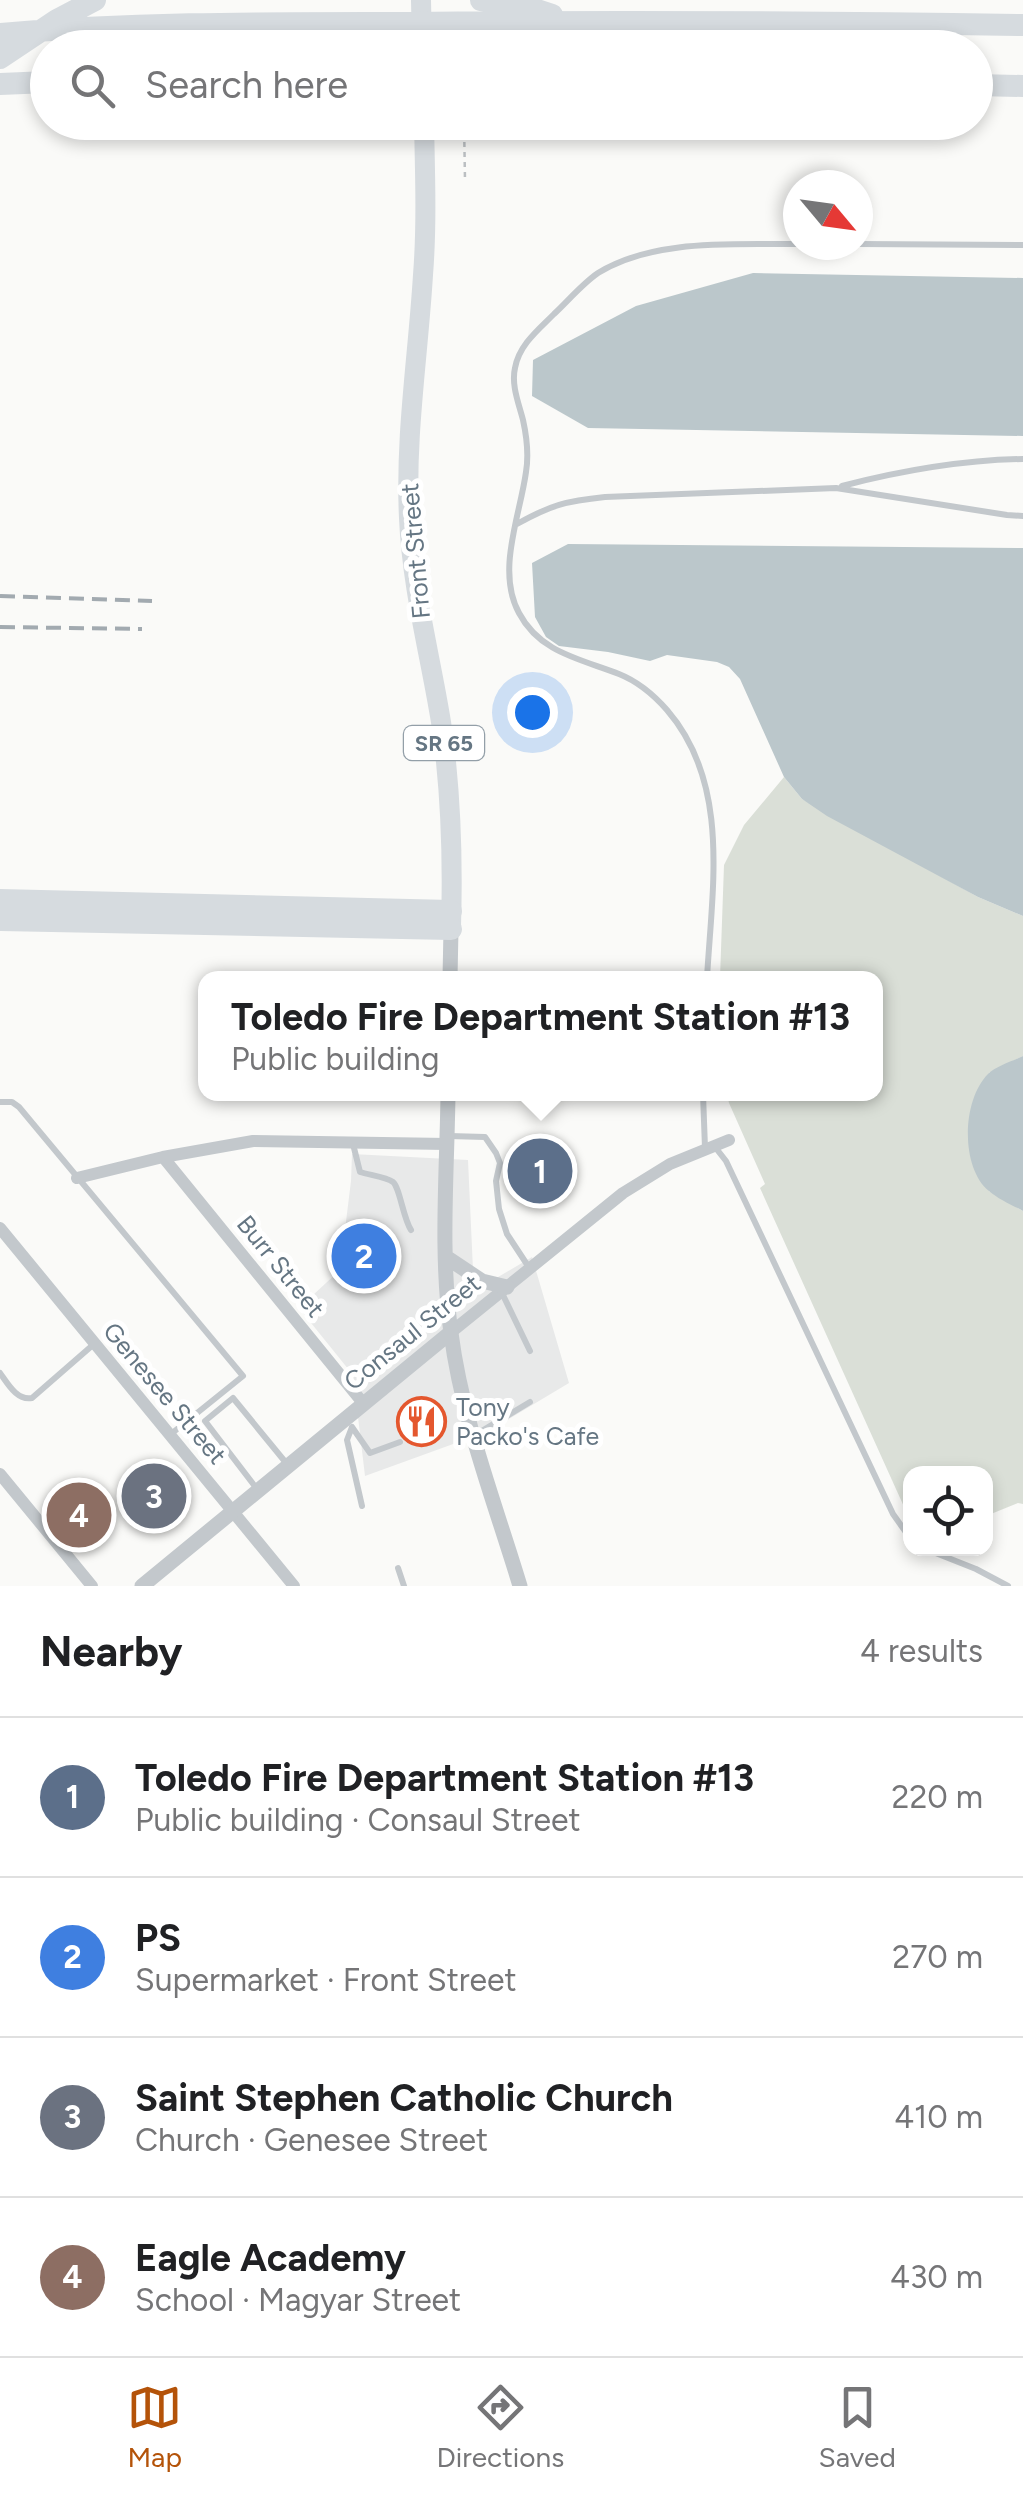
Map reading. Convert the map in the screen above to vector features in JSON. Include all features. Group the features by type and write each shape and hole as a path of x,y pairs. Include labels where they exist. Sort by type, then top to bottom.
{"highway":[{"path":"43,30 95,0"},
{"path":"482,0 525,6 574,22"},
{"path":"42,30 173,24 1023,25"},
{"path":"0,34 30,31"},
{"path":"0,58 30,38"},
{"path":"0,84 30,83"},
{"path":"993,85 1023,86"},
{"path":"0,900 451,920"},
{"path":"0,920 451,920"}],"main road":[{"path":"421,0 422,30"},
{"name":"Front Street","path":"424,140 426,235 409,424 408,498 418,604 447,766 451,920"}],"street":[{"name":"Front Street","path":"450,971 451,920"},
{"path":"448,1101 446,1256 450,1333 466,1413 520,1586"},
{"path":"77,1178 252,1141 447,1140"},
{"name":"Consaul Street","path":"142,1586 288,1466 348,1423 364,1404 623,1192 670,1164 729,1140"},
{"name":"Burr Street","path":"163,1157 364,1404"},
{"name":"Genesee Street","path":"0,1228 294,1586"},
{"path":"446,1256 482,1281 504,1289"},
{"path":"0,1474 92,1586"}],"lane":[{"path":"873,244 1021,243"},
{"path":"706,971 714,840 704,776 694,750 676,721 644,686 563,655 542,641 518,611 511,591 509,568 528,448 514,370 522,348 545,323 595,276 623,260 669,250 783,244"},
{"path":"836,488 978,461 1023,458"},
{"path":"517,524 546,508 574,500 836,488 1023,516"},
{"path":"705,1101 710,1148 726,1161 903,1530"},
{"path":"0,1102 12,1102 20,1108 243,1376 170,1435"},
{"path":"447,1140 485,1137 491,1144 500,1163 496,1180 499,1209 507,1234 530,1269"},
{"path":"353,1143 360,1172 392,1182 397,1189 411,1230"},
{"path":"504,1289 530,1351"},
{"path":"0,1374 20,1396 32,1398 95,1343"},
{"path":"226,1390 288,1466"},
{"path":"205,1421 234,1398"},
{"path":"474,1436 530,1402"},
{"path":"198,1412 258,1490"},
{"path":"348,1423 370,1454 400,1442"},
{"path":"348,1423 347,1440 362,1506"},
{"path":"943,1556 1008,1586"},
{"path":"398,1568 404,1586"}],"path":[{"path":"464,140 464,180"}],"shaded area":[{"path":"753,273 1023,278 1023,436 588,428 532,396 533,360 636,306"},
{"path":"568,544 1023,548 1023,916 978,897 802,799 784,777 740,679 729,667 667,655 650,661 559,646 546,637 535,617 532,563"},
{"path":"784,777 802,799 978,897 1023,916 1023,1056 989,1073 989,1191 1023,1211 1023,1504 993,1513 993,1466 903,1466 903,1505 760,1188 765,1184 729,1101 883,1101 883,971 720,971 724,865 744,825"},
{"path":"1023,1056 1023,1211 993,1194 980,1180 973,1166 968,1133 979,1086 991,1071"},
{"path":"352,1154 468,1160 473,1270 493,1280 532,1257 569,1383 489,1431 365,1476 353,1375 299,1308 340,1270"}],"railway":[{"path":"0,596 152,601"},
{"path":"0,627 142,629"}],"place":[{"name":"Toledo Fire Department Station #13","path":"540,1171"},
{"name":"PS","path":"364,1256"},
{"name":"Tony Packo's Cafe","path":"421,1421"},
{"name":"Saint Stephen Catholic Church","path":"154,1496"},
{"name":"Eagle Academy","path":"79,1515"}]}
